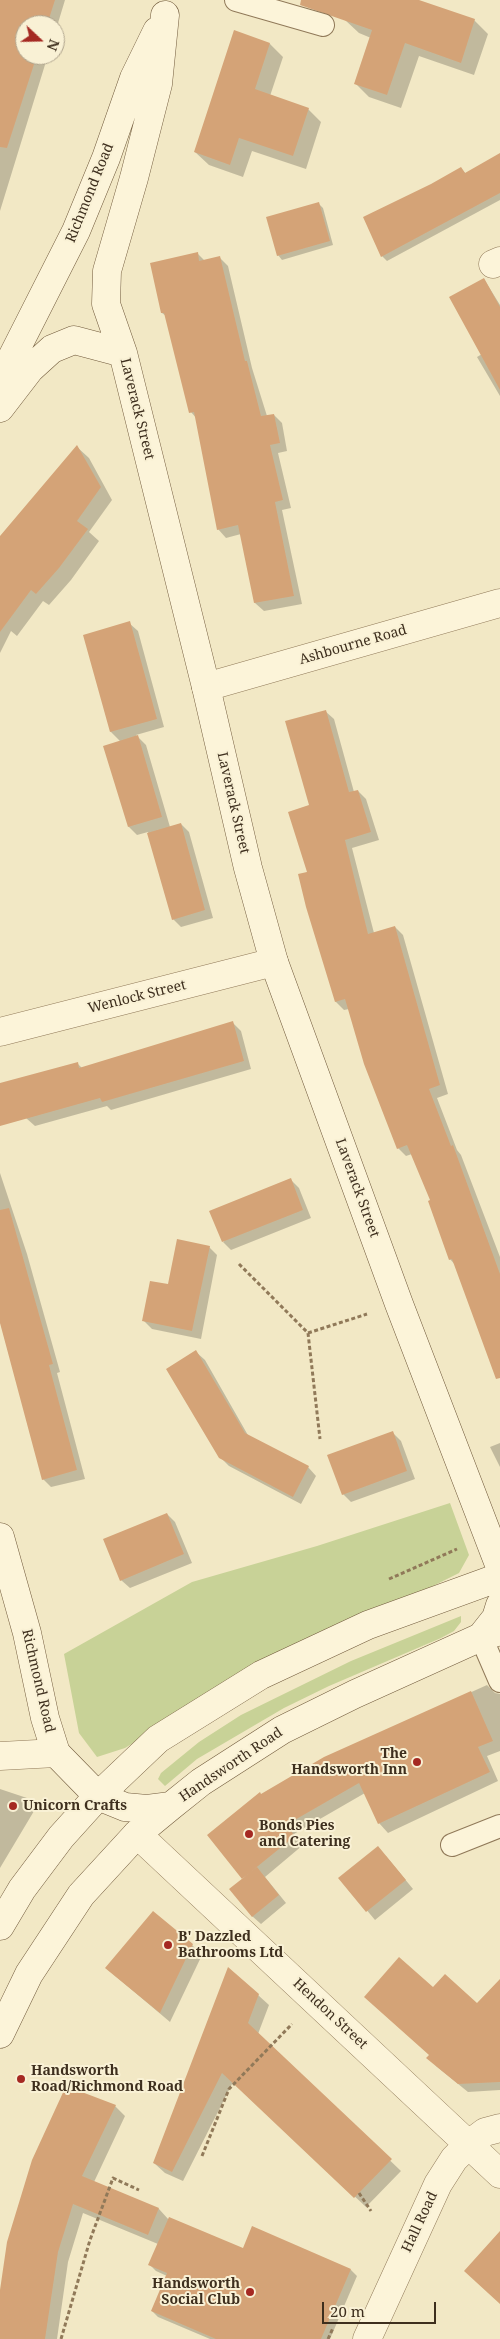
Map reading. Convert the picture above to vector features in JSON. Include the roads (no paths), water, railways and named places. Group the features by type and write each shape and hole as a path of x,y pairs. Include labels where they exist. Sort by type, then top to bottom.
{"main road":[{"name":"Laverack Street","path":"168,8 158,84 134,178 107,271 106,304 123,353 206,687 248,868 274,962 399,1304 500,1567"},
{"name":"Richmond Road","path":"0,381 76,231 106,158 134,78 168,8"},
{"path":"0,408 30,369 52,348 74,340 123,353"},
{"name":"Ashbourne Road","path":"206,687 500,603"},
{"name":"Wenlock Street","path":"0,1032 274,962"},
{"name":"Richmond Road","path":"0,1537 27,1633 44,1718 56,1753 98,1796 125,1807 147,1809 171,1806"},
{"path":"0,1926 41,1862 98,1796 158,1739 261,1675 368,1624 500,1577"},
{"path":"491,1634 500,1605"},
{"name":"Handsworth Road","path":"0,2034 6,2005 81,1895 137,1834 171,1806 201,1782 282,1730 355,1694 491,1634"},
{"path":"0,1756 56,1753"},
{"name":"Hendon Street","path":"137,1834 500,2174"},
{"name":"Hall Road","path":"367,2339 438,2184 454,2159 469,2144 486,2132 500,2128"}],"lane":[{"path":"236,0 324,25"},
{"path":"491,1634 500,1682"},
{"path":"452,1845 500,1826"}],"place":[{"name":"The Handsworth Inn","path":"417,1762"},
{"name":"Unicorn Crafts","path":"13,1806"},
{"name":"Bonds Pies and Catering","path":"249,1834"},
{"name":"B' Dazzled Bathrooms Ltd","path":"168,1945"},
{"name":"Handsworth Road/Richmond Road","path":"21,2079"},
{"name":"Handsworth Social Club","path":"250,2292"}]}
